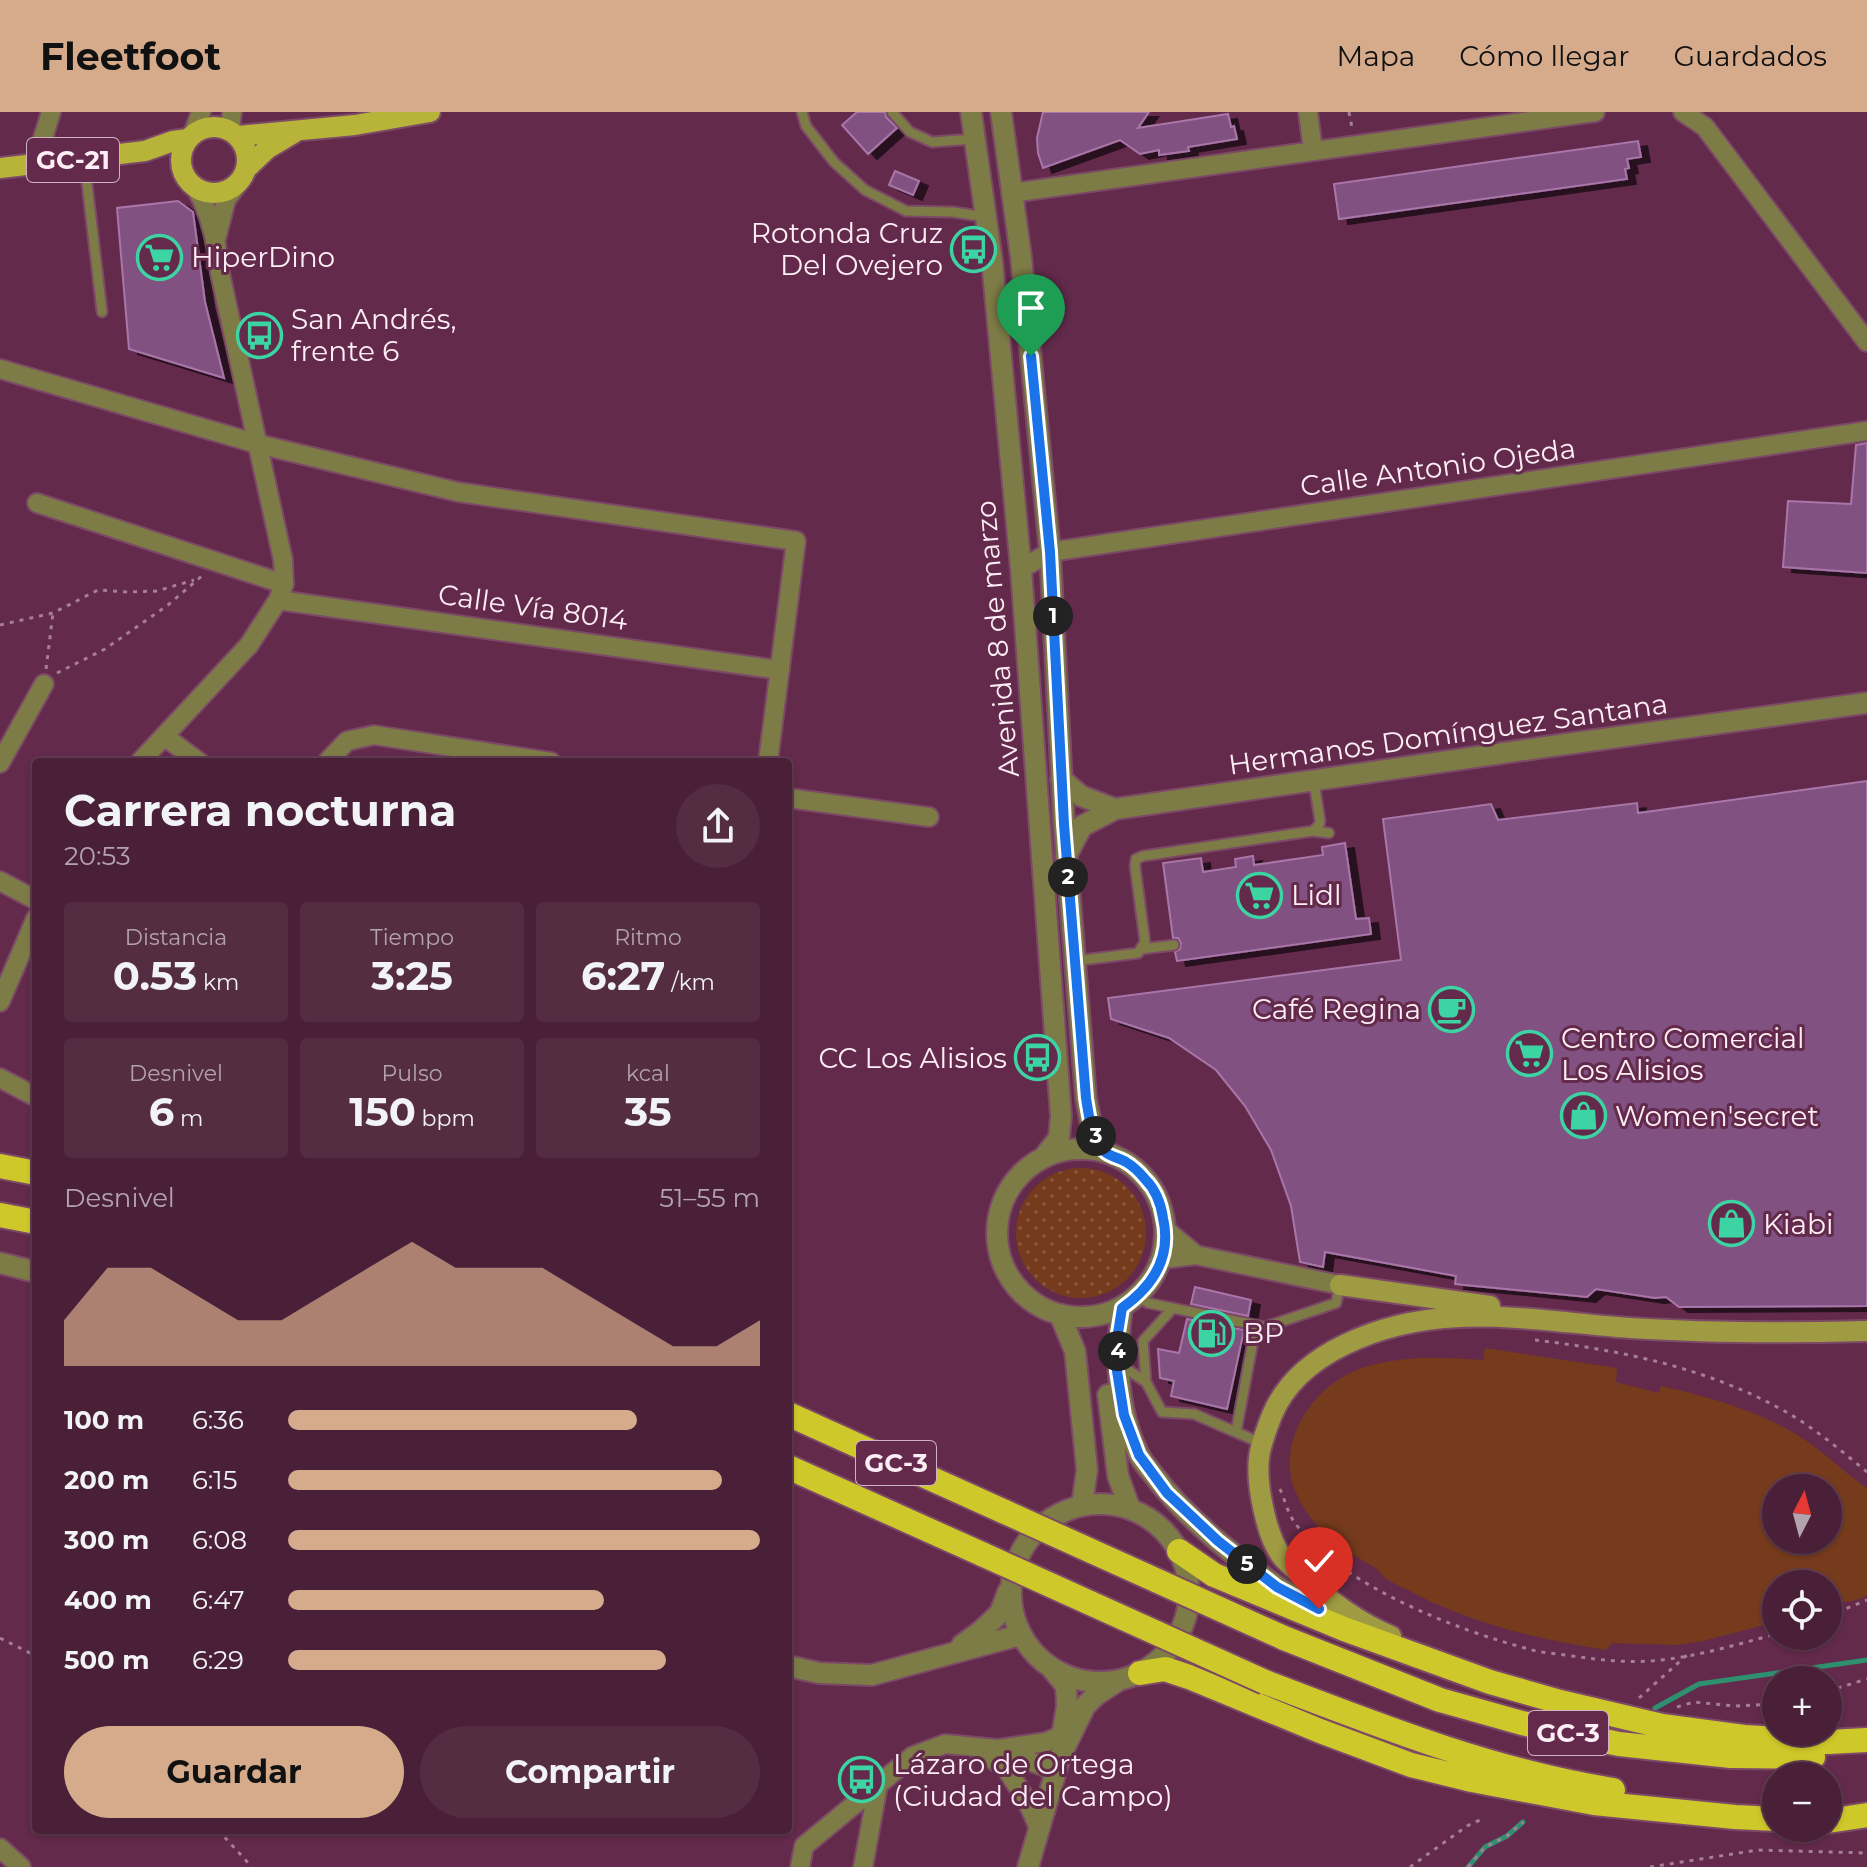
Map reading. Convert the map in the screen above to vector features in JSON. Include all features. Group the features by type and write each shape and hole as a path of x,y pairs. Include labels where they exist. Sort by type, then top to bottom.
{"highway":[{"path":"0,1166 32,1172"},
{"path":"0,1215 32,1221"},
{"name":"GC-3","path":"792,1416 1284,1638 1440,1700 1522,1723 1619,1744 1731,1756 1867,1755"},
{"name":"GC-3","path":"792,1469 1265,1682 1431,1745 1511,1769 1609,1789 1762,1805"},
{"path":"1179,1551 1214,1575 1344,1629 1490,1682 1560,1702 1662,1726 1744,1737 1828,1742 1867,1740"},
{"path":"1130,1677 1165,1669 1411,1765 1472,1780 1594,1803 1762,1818"},
{"path":"1842,1807 1867,1807"},
{"path":"1842,1819 1867,1815"}],"main road":[{"name":"GC-21","path":"0,168 145,151 211,126 297,131 430,112"},
{"path":"196,188 212,193 229,190 242,176 248,157 234,126"},
{"name":"GC-21","path":"242,176 267,149 297,131"},
{"path":"182,169 181,153 191,136"},
{"name":"GC-21","path":"145,151 182,169 196,188"},
{"path":"1340,1285 1499,1307 1537,1318"},
{"path":"1490,1682 1443,1656 1374,1629 1329,1601 1280,1555 1264,1514 1257,1472 1261,1443 1278,1402 1308,1366 1355,1339 1430,1318 1537,1318 1630,1328 1761,1333 1867,1331"}],"street":[{"path":"35,164 51,112"},
{"path":"191,136 201,112"},
{"name":"Avenida 8 de marzo","path":"971,112 986,217 1021,569 1061,1116 1059,1138 1044,1157"},
{"name":"Avenida 8 de marzo","path":"1001,112 1021,257 1050,552 1066,856 1086,1098 1092,1130 1105,1152"},
{"path":"1308,112 1313,150"},
{"path":"1011,193 1595,112"},
{"path":"1683,112 1705,127 1867,342"},
{"path":"216,239 226,200 242,176"},
{"path":"144,758 249,645 281,592 283,560 220,273 216,239 205,204 196,188"},
{"path":"0,369 258,444 458,492 796,541 769,758"},
{"name":"Calle Antonio Ojeda","path":"1021,569 1050,552 1867,431"},
{"name":"Calle Vía 8014","path":"37,503 218,562 281,592 780,670"},
{"path":"0,763 44,684"},
{"name":"Hermanos Domínguez Santana","path":"1066,856 1082,826 1115,809 1867,703"},
{"path":"331,758 347,741 374,735 525,758"},
{"path":"164,736 194,758"},
{"path":"1061,779 1081,796 1115,809"},
{"path":"792,799 929,817"},
{"path":"0,881 32,898"},
{"path":"0,1002 32,927"},
{"path":"0,1078 32,1095"},
{"path":"1125,1305 1087,1318 1060,1315 1033,1303 1012,1282 999,1256 996,1227 1003,1198 1020,1174 1044,1157 1085,1149 1105,1152 1129,1164 1148,1181 1161,1204 1166,1230 1162,1259 1153,1279 1125,1305 1106,1340 1105,1372 1118,1476 1130,1509"},
{"path":"1166,1230 1196,1255"},
{"path":"1162,1259 1196,1255 1340,1285"},
{"path":"0,1263 32,1271"},
{"path":"1125,1305 1117,1363 1124,1415 1139,1455 1167,1493 1218,1541 1277,1587 1319,1609 1374,1629"},
{"path":"1060,1315 1075,1351 1087,1470 1082,1505"},
{"path":"954,1652 1000,1613 1010,1588 1016,1559 1031,1534 1054,1516 1082,1505 1106,1504 1130,1509 1150,1519 1166,1533 1179,1551 1188,1577 1189,1606 1180,1633 1164,1656 1096,1695 1085,1706 1058,1764 1028,1867"},
{"path":"1010,1588 1012,1612 1020,1635 1066,1686 1067,1706 1058,1764"},
{"path":"792,1667 819,1673 872,1675 1020,1635"},
{"path":"1053,1670 1074,1679 1097,1683 1130,1677"},
{"path":"998,1749 1046,1742 1062,1735"},
{"path":"800,1867 804,1846 913,1756 945,1744 998,1749 1058,1764"},
{"path":"976,1747 1007,1770 1027,1801 1039,1828"},
{"path":"863,1867 878,1785"},
{"path":"0,1848 21,1867"}],"lane":[{"path":"802,112 806,126 834,162 865,190 906,211 953,212 986,217"},
{"path":"892,112 910,132 932,142 974,139"},
{"path":"84,158 102,312"},
{"path":"1314,781 1320,821 1329,833 1332,845"},
{"path":"1313,831 1320,821"},
{"path":"1075,961 1138,953 1141,949 1145,942 1136,859 1313,831 1329,833"},
{"path":"1141,949 1174,945"},
{"path":"1125,1305 1148,1303 1265,1327 1336,1303 1340,1285"},
{"path":"1173,1308 1143,1341 1146,1382 1162,1412 1194,1414 1261,1443"},
{"path":"1236,1432 1256,1325"},
{"path":"1117,1363 1146,1382"}],"path":[{"path":"1349,112 1353,137"},
{"path":"44,684 56,674 105,649 168,605 218,562"},
{"path":"0,625 53,613 98,590 157,591 198,579"},
{"path":"44,684 53,613"},
{"path":"1535,1340 1616,1352 1711,1376 1780,1408 1867,1472"},
{"path":"1280,1488 1293,1521 1306,1537 1339,1565 1385,1595 1468,1630 1531,1650 1608,1661 1652,1661 1719,1650 1762,1638"},
{"path":"1842,1610 1867,1600"},
{"path":"0,1638 32,1654"},
{"path":"1633,1704 1687,1655"},
{"path":"1842,1687 1867,1679"},
{"path":"1673,1708 1694,1702 1734,1706 1762,1705"},
{"path":"1410,1867 1480,1820"},
{"path":"1468,1867 1485,1847 1507,1836 1523,1822"},
{"path":"222,1834 252,1867"},
{"path":"1650,1867 1758,1850 1867,1853"}],"shaded area":[{"path":"1081,1168 1106,1173 1127,1187 1141,1208 1146,1233 1141,1258 1127,1279 1106,1293 1081,1298 1056,1293 1035,1279 1021,1258 1016,1233 1021,1208 1035,1187 1056,1173"},
{"path":"1485,1348 1617,1368 1616,1382 1659,1393 1661,1386 1716,1400 1786,1428 1867,1488 1867,1596 1842,1603 1842,1570 1762,1570 1762,1626 1703,1641 1676,1645 1612,1643 1606,1650 1487,1623 1441,1606 1385,1578 1374,1567 1332,1541 1305,1510 1294,1488 1290,1469 1291,1450 1304,1415 1329,1386 1362,1368 1377,1364 1437,1358 1483,1360"}],"building":[{"path":"857,112 885,112 897,128 868,154 842,125"},
{"path":"1043,112 1149,112 1138,128 1228,114 1237,139 1159,155 1159,150 1140,154 1120,140 1043,168 1037,138"},
{"path":"1638,141 1641,157 1627,159 1627,179 1339,219 1334,184"},
{"path":"895,171 919,181 913,195 889,185"},
{"name":"HiperDino","path":"178,201 193,212 205,302 224,378 129,349 117,208"},
{"path":"1867,443 1867,573 1783,567 1788,501 1851,504 1856,445"},
{"name":"Centro Comercial Los Alisios","path":"1867,781 1867,1306 1679,1307 1666,1297 1596,1289 1587,1297 1455,1284 1456,1276 1325,1252 1323,1267 1300,1262 1291,1206 1271,1150 1245,1106 1216,1070 1169,1038 1111,1019 1108,998 1401,960 1383,819 1491,804 1498,820 1637,803 1638,813"},
{"name":"Lidl","path":"1345,843 1356,919 1369,918 1371,934 1177,961 1175,952 1180,949 1181,943 1178,938 1173,938 1163,863 1201,858 1203,872 1236,867 1235,859 1253,856 1254,865 1323,855 1322,847"},
{"path":"1195,1287 1251,1300 1248,1316 1191,1304"},
{"path":"1187,1319 1244,1330 1227,1409 1171,1396 1174,1381 1160,1378 1158,1349 1179,1353"}],"waterway":[{"path":"1655,1708 1699,1684 1867,1660"},
{"path":"1468,1867 1485,1847 1507,1836 1523,1822"}],"place":[{"name":"Rotonda Cruz Del Ovejero","path":"974,249"},
{"name":"HiperDino","path":"160,257"},
{"name":"San Andrés, frente 6","path":"260,335"},
{"name":"Lidl","path":"1260,895"},
{"name":"Café Regina","path":"1452,1009"},
{"name":"Centro Comercial Los Alisios","path":"1530,1054"},
{"name":"CC Los Alisios","path":"1038,1058"},
{"name":"Women'secret","path":"1584,1116"},
{"name":"Kiabi","path":"1732,1224"},
{"name":"BP","path":"1212,1333"},
{"name":"Lázaro de Ortega (Ciudad del Campo)","path":"862,1780"}],"route":[{"path":"1031,356 1050,552 1058,734 1086,1098 1092,1130 1105,1152 1129,1164 1148,1181 1161,1204 1166,1230 1162,1259 1153,1279 1139,1296 1122,1308 1117,1371 1124,1415 1139,1455 1167,1493 1218,1541 1277,1587 1319,1609"}]}
